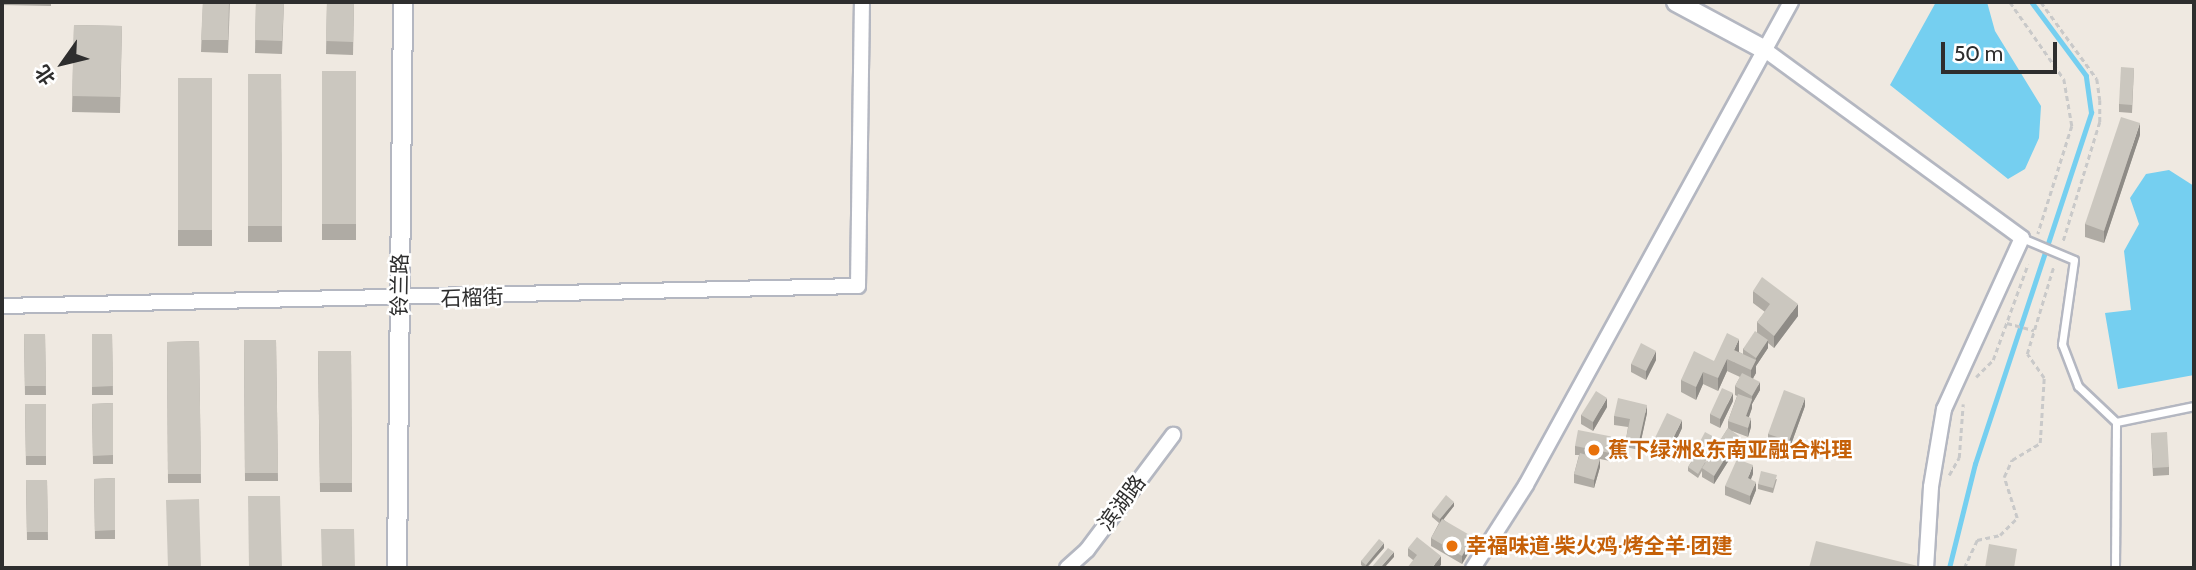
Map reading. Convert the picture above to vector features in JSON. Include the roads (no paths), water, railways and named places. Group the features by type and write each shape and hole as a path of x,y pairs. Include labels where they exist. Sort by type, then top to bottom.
{"street":[{"name":"铃兰路","path":"397,568 403,2"},
{"name":"石榴街","path":"2,306 400,300 858,286 862,2"},
{"path":"1676,2 1765,50 2022,238 1944,409 1931,487 1926,568"},
{"path":"1473,568 1526,485 1791,2"},
{"name":"滨湖路","path":"1067,568 1087,550 1173,435"}],"lane":[{"path":"2022,238 2074,260 2062,344 2078,386 2116,422 2115,568"},
{"path":"2116,422 2194,406"}],"water":[{"path":"1936,2 1987,2 1995,31 2041,106 2039,138 2025,169 2008,179 1890,85"},
{"path":"2169,170 2194,186 2194,375 2118,389 2105,313 2131,310 2124,251 2139,224 2130,198 2146,174"}],"waterway":[{"path":"1949,568 1975,464 2091,113 2086,76 2031,2"}],"place":[{"name":"蕉下绿洲&东南亚融合料理","path":"1594,450"},
{"name":"幸福味道·柴火鸡·烤全羊·团建","path":"1452,546"}]}
